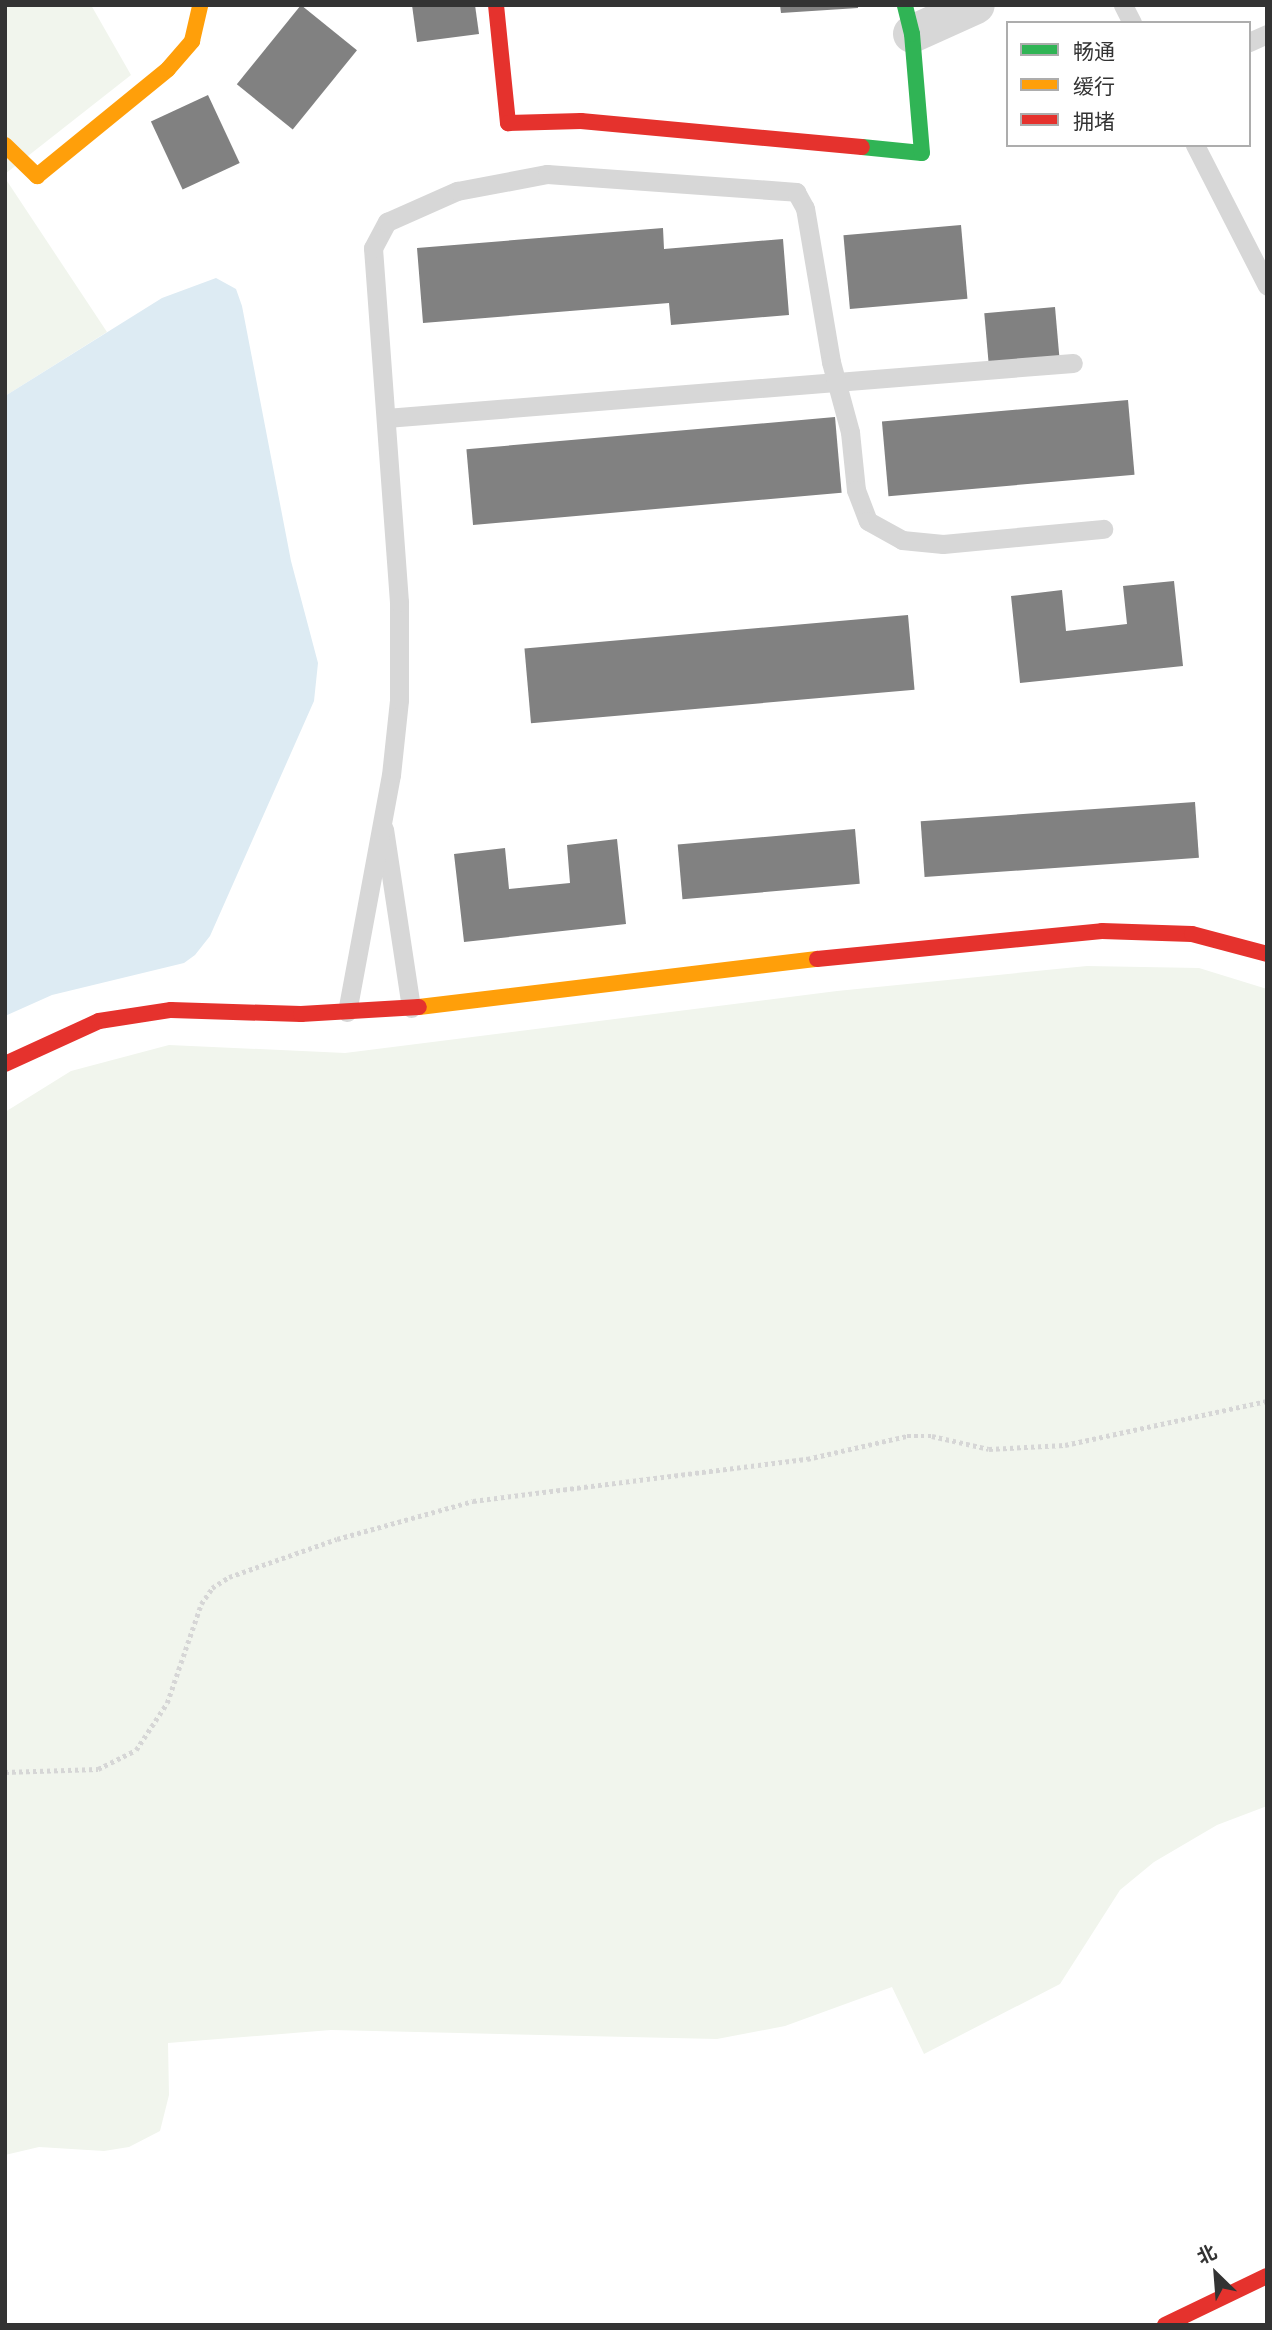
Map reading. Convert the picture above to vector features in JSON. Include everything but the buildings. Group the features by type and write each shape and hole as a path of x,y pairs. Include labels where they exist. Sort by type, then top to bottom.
{"street":[{"path":"5,145 37,176 168,69 192,41 200,5"},
{"path":"496,5 508,123 582,121 922,153 909,20 976,5"},
{"path":"5,1064 72,1030 139,1013 411,1009 796,961 1102,932 1192,934 1267,954"},
{"path":"1165,2325 1267,2276"}],"lane":[{"path":"1124,5 1131,21"},
{"path":"1251,41 1267,34"},
{"path":"1196,147 1267,286"},
{"path":"347,1012 381,811 391,775 402,647 373,248 376,234 403,213 445,195 506,179 547,174 796,192 807,215 835,382 850,432 858,502 875,528 902,540 943,544 1103,529"},
{"path":"386,418 1073,363"},
{"path":"381,811 411,1009"}],"path":[{"path":"5,1772 98,1769 136,1751 167,1703 201,1604 212,1588 229,1577 337,1539 473,1501 807,1459 907,1436 932,1436 989,1449 1065,1445 1267,1401"}],"shaded area":[{"path":"5,5 91,5 131,75 5,174"},
{"path":"5,178 107,332 5,396"},
{"path":"216,278 236,289 242,306 291,561 318,663 314,701 210,936 195,955 184,963 52,995 5,1016 5,396 162,298"},
{"path":"1087,966 1199,968 1267,989 1267,1806 1217,1825 1154,1862 1120,1890 1060,1984 924,2054 892,1987 785,2026 717,2039 331,2030 168,2043 169,2095 160,2131 129,2147 104,2151 39,2147 5,2155 5,1112 71,1071 169,1045 345,1053 837,991"}],"traffic: fast":[{"path":"862,147 922,153 912,34 905,5"}],"traffic: slow":[{"path":"5,145 37,176 168,69 192,41 200,5"},
{"path":"419,1007 817,959"}],"traffic: jam":[{"path":"496,5 508,123 581,121 862,147"},
{"path":"817,959 1102,931 1192,934 1267,954"},
{"path":"5,1064 99,1021 171,1010 301,1014 419,1007"},
{"path":"1165,2325 1267,2276"}]}
